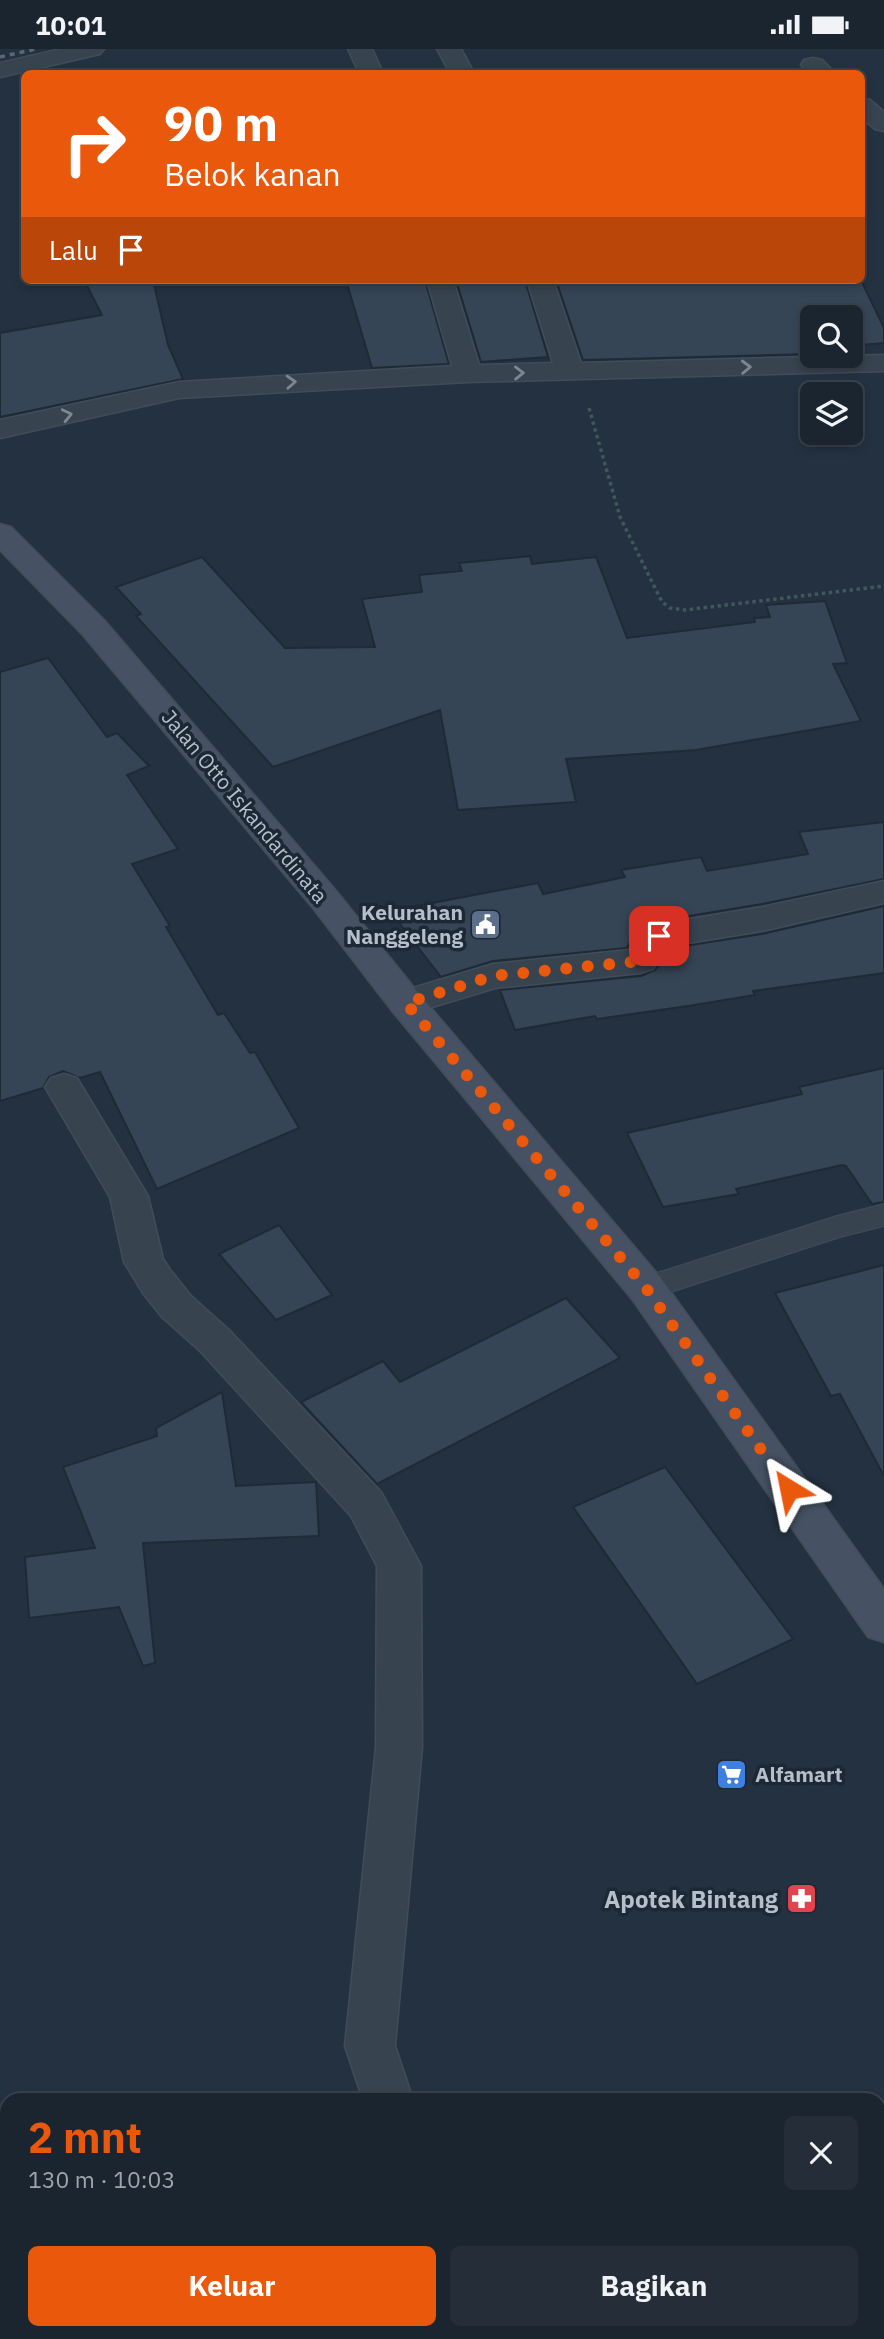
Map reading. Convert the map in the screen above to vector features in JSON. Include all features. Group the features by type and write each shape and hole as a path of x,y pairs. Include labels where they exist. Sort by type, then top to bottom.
{"main road":[{"name":"Jalan Otto Iskandardinata","path":"0,533 93,627 325,900 406,1003 646,1288 884,1624"}],"street":[{"path":"0,70 92,49"},
{"path":"360,49 370,70"},
{"path":"449,49 460,70"},
{"path":"865,108 884,124"},
{"path":"441,284 468,374"},
{"path":"541,284 574,372"},
{"path":"0,429 179,390 468,374 884,363"},
{"path":"406,1003 493,976 640,961 648,951 648,943 659,936 762,919 884,893"},
{"path":"64,1087 129,1196 144,1262 157,1282 176,1306 215,1341 366,1504 399,1566 399,1747 370,2046 386,2093"}],"lane":[{"path":"646,1288 837,1227 884,1215"}],"path":[{"path":"574,372 620,517 662,602 670,608 685,610 884,586"}],"building":[{"path":"86,284 154,284 168,345 183,379 0,417 0,333 102,315"},
{"path":"347,284 426,284 449,364 372,368"},
{"path":"457,284 526,284 548,357 481,362"},
{"path":"557,284 863,284 884,328 884,343 863,345 863,305 800,305 800,354 583,360"},
{"path":"530,556 532,564 596,557 627,638 755,622 754,618 770,617 766,605 825,601 847,663 833,664 861,721 696,750 566,759 576,802 458,810 440,710 273,767 136,616 141,614 116,587 202,557 285,648 375,647 362,599 422,592 419,575 462,571 459,563"},
{"path":"48,658 107,737 117,733 149,766 127,775 178,849 132,864 170,926 166,927 218,1015 224,1013 250,1053 255,1052 299,1128 157,1189 100,1072 80,1078 63,1071 49,1077 43,1088 0,1101 0,672"},
{"path":"884,822 884,879 762,904 659,921 635,933 627,948 493,961 441,977 390,911 538,883 543,894 625,877 621,870 701,857 707,871 808,854 799,832"},
{"path":"884,906 884,973 753,991 755,995 688,1006 597,1019 595,1016 515,1030 500,990 641,976 655,970 671,948 762,934"},
{"path":"884,1068 884,1202 872,1204 846,1166 842,1165 736,1189 739,1194 663,1207 627,1133 802,1094 799,1087"},
{"path":"279,1225 332,1295 276,1320 219,1254"},
{"path":"884,1265 884,1476 840,1394 831,1396 775,1293"},
{"path":"566,1298 620,1358 377,1484 301,1402 383,1361 400,1382"},
{"path":"222,1392 236,1486 316,1482 319,1536 143,1543 155,1663 143,1666 119,1607 29,1618 25,1557 95,1548 63,1467 157,1436 156,1428"},
{"path":"665,1467 793,1639 697,1684 573,1507"}],"railway":[{"path":"0,57 36,49"}],"place":[{"name":"Kelurahan Nanggeleng","path":"486,924"},
{"name":"Alfamart","path":"732,1774"},
{"name":"Apotek Bintang","path":"801,1899"}],"route":[{"path":"659,936 648,943 646,956 640,961 493,976 406,1003 646,1288 789,1489"}]}
